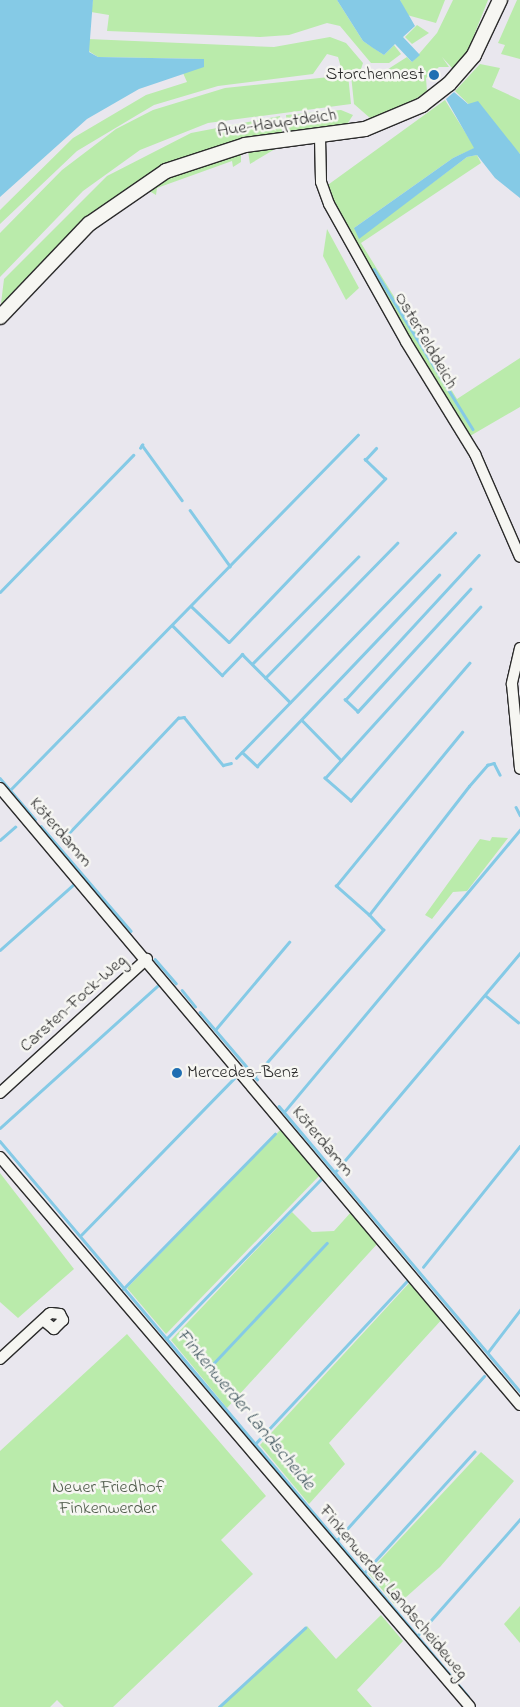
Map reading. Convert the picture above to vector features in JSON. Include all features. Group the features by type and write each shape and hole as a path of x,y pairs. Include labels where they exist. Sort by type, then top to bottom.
{"street":[{"name":"Aue-Hauptdeich","path":"0,317 89,224 139,186 226,149 320,137 365,129 412,111 449,84 474,55 500,0"},
{"name":"Osterfelddeich","path":"320,137 321,182 329,204 406,342 475,454 520,557"},
{"path":"520,648 512,684 520,769"},
{"name":"Köterdamm","path":"0,788 147,959 520,1404"},
{"name":"Carsten-Fock-Weg","path":"0,1093 147,959"},
{"name":"Finkenwerder Landscheideweg","path":"0,1157 470,1707"},
{"path":"0,1358 43,1320"}],"green space":[{"path":"93,0 337,0 363,41 384,55 394,45 401,54 389,63 371,63 340,26 327,23 289,35 260,37 107,31 109,15 91,12"},
{"path":"400,0 445,0 436,23 407,15"},
{"path":"453,0 488,0 465,58 453,69 442,57 449,67 439,67 426,78 427,92 393,113 370,118 354,104 351,75 385,71 407,57 412,62 437,33"},
{"path":"517,0 520,0 520,59 501,54 505,45 498,43"},
{"path":"417,25 429,33 412,44 405,37"},
{"path":"330,37 346,43 363,63 361,69 342,71 338,57 327,54 313,74 218,86 154,105 77,151 0,224 0,210 73,138 146,95 187,82 183,73 204,66 204,59 98,57 87,50 88,39 274,47"},
{"path":"480,64 500,68 492,87 520,100 520,154 455,91"},
{"path":"348,75 351,104 208,123 140,150 83,191 0,277 0,233 62,170 116,129 153,110 225,88"},
{"path":"445,100 475,148 453,158 354,228 380,222 467,157 477,155 481,163 361,243 457,399 520,358 520,407 470,436 408,340 325,187"},
{"path":"341,110 353,115 346,126 288,132 286,115"},
{"path":"280,116 282,132 177,160 122,192 91,216 0,312 4,279 107,176 191,133"},
{"path":"280,147 275,149 250,164 248,151"},
{"path":"241,152 241,162 233,167 232,161 157,188 156,195 146,189 170,174"},
{"path":"327,229 359,288 346,300 323,256"},
{"path":"492,837 508,838 467,891 453,892 432,919 425,915 480,839 490,841"},
{"path":"282,1128 321,1174 166,1334 127,1288"},
{"path":"0,1173 74,1269 18,1318 0,1302"},
{"path":"352,1211 379,1242 227,1408 171,1340 292,1212 312,1232 334,1231"},
{"path":"412,1280 444,1317 329,1443 345,1464 309,1504 260,1445"},
{"name":"Neuer Friedhof Finkenwerder","path":"127,1334 266,1496 221,1540 253,1574 113,1707 64,1707 57,1700 50,1707 0,1707 0,1451"},
{"path":"481,1452 514,1481 440,1567 396,1606 368,1573"},
{"path":"520,1606 520,1643 504,1624"},
{"path":"381,1615 403,1641 357,1690 372,1707 219,1707 307,1626 336,1659"}],"water":[{"path":"0,0 93,0 89,52 98,57 204,59 204,67 139,89 87,119 0,197"},
{"path":"337,0 400,0 415,26 403,37 420,55 412,62 395,44 384,55 373,48 363,41"},
{"path":"454,92 468,104 478,101 520,154 520,198 495,178 477,155 467,157 359,239 354,228 453,158 474,148 446,99"}],"waterway":[{"path":"374,269 473,429"},
{"path":"10,790 358,435"},
{"path":"140,448 142,445 182,500"},
{"path":"191,606 229,642 385,479 365,460 376,448"},
{"path":"0,592 133,455"},
{"path":"190,510 230,566"},
{"path":"236,758 455,533"},
{"path":"265,678 397,543"},
{"path":"471,589 358,712 345,700 479,555"},
{"path":"252,664 358,557"},
{"path":"242,752 257,766 439,575"},
{"path":"470,663 351,801 325,778 480,607"},
{"path":"172,625 222,675 242,654 290,702"},
{"path":"66,836 178,718 184,717 223,765 231,763"},
{"path":"302,720 341,760"},
{"path":"369,915 336,886 462,732"},
{"path":"254,1077 383,930 369,915 469,786 487,765 494,763 500,775"},
{"path":"0,778 35,819"},
{"path":"516,807 520,815"},
{"path":"41,826 131,931"},
{"path":"0,840 15,827"},
{"path":"284,1112 520,830"},
{"path":"0,950 73,885"},
{"path":"215,1030 289,942"},
{"path":"335,1172 520,953"},
{"path":"155,959 176,983"},
{"path":"0,1128 158,985"},
{"path":"182,990 195,1006"},
{"path":"485,995 518,1022"},
{"path":"200,1012 247,1067"},
{"path":"250,1071 257,1079"},
{"path":"81,1235 234,1078"},
{"path":"279,1106 520,1391"},
{"path":"123,1289 275,1134"},
{"name":"Finkenwerder Landscheide","path":"0,1141 468,1696"},
{"path":"423,1267 520,1146"},
{"path":"166,1339 322,1178"},
{"path":"210,1367 327,1243"},
{"path":"254,1445 407,1281"},
{"path":"488,1352 520,1310"},
{"path":"337,1540 484,1376"},
{"path":"364,1573 474,1452"},
{"path":"417,1636 520,1519"},
{"path":"219,1707 305,1628"}],"place":[{"name":"Storchennest","path":"434,75"},
{"name":"Mercedes-Benz","path":"177,1073"}]}
